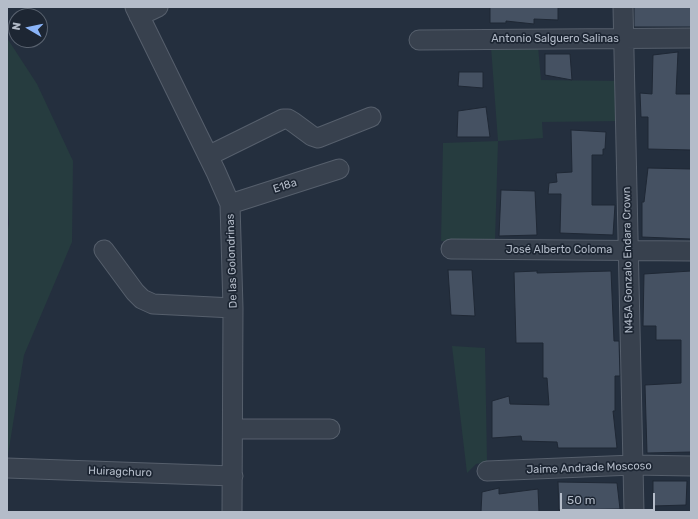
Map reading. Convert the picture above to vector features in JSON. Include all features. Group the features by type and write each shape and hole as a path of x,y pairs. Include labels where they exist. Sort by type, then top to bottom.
{"street":[{"path":"137,11 158,7"},
{"name":"N45A Gonzalo Endara Crown","path":"623,7 627,250 634,512"},
{"name":"De las Golondrinas","path":"137,11 230,204 233,308 232,512"},
{"name":"Antonio Salguero Salinas","path":"419,40 691,38"},
{"path":"208,156 283,119 294,122 312,136 318,138 371,117"},
{"name":"E18a","path":"230,204 339,168"},
{"name":"José Alberto Coloma","path":"451,249 691,250"},
{"path":"104,250 135,292 142,299 153,304 233,308"},
{"path":"233,429 330,429"},
{"name":"Jaime Andrade Moscoso","path":"488,471 633,465 691,466"},
{"name":"Huiragchuro","path":"7,468 233,476"}],"green space":[{"path":"7,38 8,48 14,48 37,84 73,161 72,242 24,355 7,461 7,234 9,224 7,190"},
{"path":"538,46 541,80 622,81 623,121 542,122 543,138 498,141 491,47"},
{"path":"498,141 495,241 441,241 443,143"},
{"path":"452,346 485,348 487,462 476,464 467,473"}],"building":[{"path":"490,7 558,7 558,20 534,19 534,24 506,21 506,23 490,23"},
{"path":"634,7 691,7 691,27 634,27"},
{"path":"678,52 676,94 691,94 691,150 648,149 648,117 641,117 640,93 652,94 653,55"},
{"path":"545,54 570,54 572,80 545,75"},
{"path":"459,72 483,72 483,88 458,86"},
{"path":"486,107 490,137 457,137 458,111"},
{"path":"571,130 606,132 605,149 603,149 603,155 592,155 592,205 615,205 613,235 560,233 561,194 548,194 549,183 557,182 556,173 572,172"},
{"path":"648,168 691,169 691,239 642,237 642,202 644,202"},
{"path":"501,190 535,191 537,235 499,236"},
{"path":"448,270 472,270 475,316 451,315"},
{"path":"537,271 537,273 611,271 614,341 619,341 620,376 615,376 615,411 613,411 617,448 558,448 557,442 522,441 521,436 492,438 492,401 509,396 510,404 549,405 547,378 543,378 543,343 516,343 514,272"},
{"path":"691,271 691,452 647,453 645,385 681,383 681,340 656,340 656,326 643,326 644,274"},
{"path":"653,481 687,481 686,505 653,506"},
{"path":"558,482 617,483 620,509 559,510"},
{"path":"499,488 499,494 538,489 539,512 481,512 482,492"}]}
